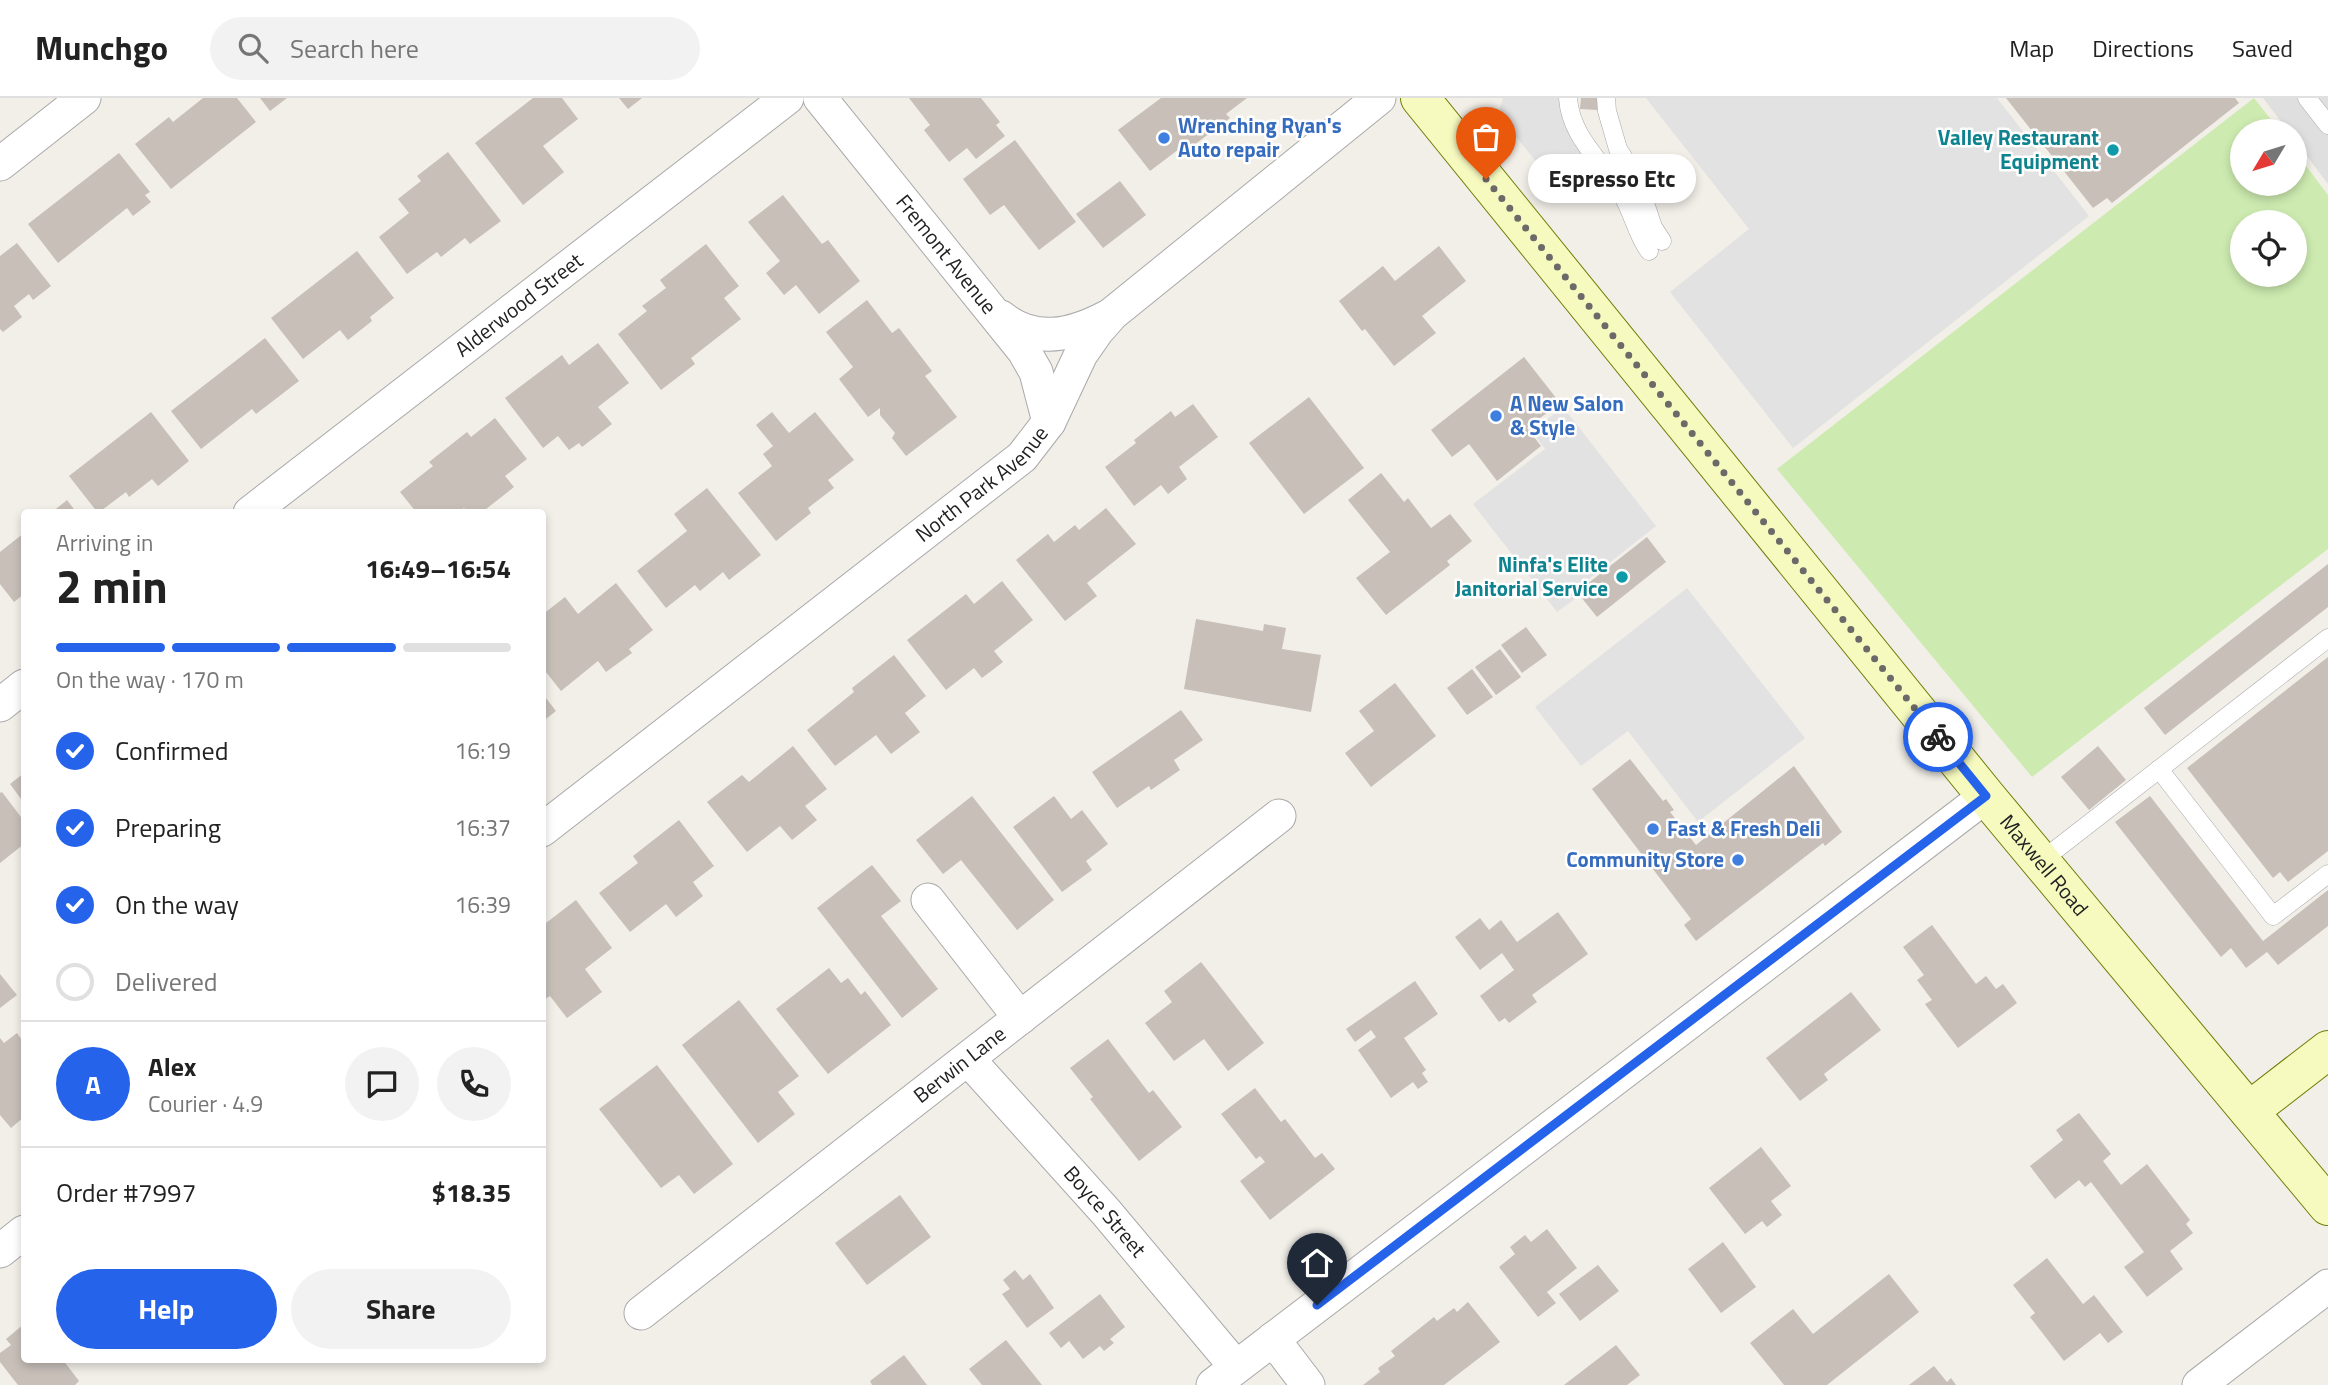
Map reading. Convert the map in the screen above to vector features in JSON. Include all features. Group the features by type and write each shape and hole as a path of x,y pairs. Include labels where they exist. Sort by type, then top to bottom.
{"main road":[{"name":"Maxwell Road","path":"1420,98 1986,796 2328,1206"},
{"path":"2249,1111 2328,1050"}],"street":[{"path":"0,164 84,98"},
{"name":"Alderwood Street","path":"255,509 787,98"},
{"name":"Fremont Avenue","path":"820,98 1024,351 1036,372 1049,422"},
{"name":"North Park Avenue","path":"546,827 1022,457 1049,422 1081,354 1112,314 1379,98"},
{"path":"982,300 1003,319 1029,333 1068,333 1090,326 1112,314"},
{"path":"0,705 21,689"},
{"path":"1224,1376 1986,796"},
{"name":"Berwin Lane","path":"641,1312 1279,816"},
{"path":"928,900 1020,1018"},
{"name":"Boyce Street","path":"968,1059 1106,1212 1224,1376"},
{"path":"2199,1385 2328,1286"},
{"path":"1273,1339 1308,1385"}],"lane":[{"path":"1569,98 1572,118 1578,132 1624,198 1638,234 1655,246 1653,227 1637,179 1618,149 1606,98"},
{"path":"2307,98 2328,125"},
{"path":"2040,861 2328,638"},
{"path":"2159,769 2273,916 2328,873"}],"shaded area":[{"path":"1503,98 1559,98 1570,136 1587,160 1555,185 1498,114"},
{"path":"1646,98 1997,98 2089,216 1793,448 1670,292 1749,229"},
{"path":"2263,98 2328,98 2328,184 2307,156 2307,119 2279,119"},
{"path":"1563,407 1656,526 1571,593 1575,599 1557,612 1473,504 1545,449 1532,431"},
{"path":"1687,588 1805,738 1698,822 1628,731 1581,766 1535,707"}],"green space":[{"path":"2254,98 2271,119 2230,119 2230,196 2307,196 2307,167 2328,195 2328,549 2032,777 1777,469"}],"building":[{"path":"203,98 237,98 256,122 171,189 135,144 169,117 173,122"},
{"path":"260,98 287,98 270,111"},
{"path":"533,98 562,98 578,119 543,146 564,172 523,205 475,143"},
{"path":"619,98 642,98 628,109"},
{"path":"909,98 981,98 1000,122 996,125 1005,136 976,159 967,148 949,162 924,130 930,125"},
{"name":"Wrenching Ryan's Auto repair","path":"1161,98 1247,98 1226,114 1230,118 1186,151 1183,146 1150,171 1118,130"},
{"path":"1581,98 1598,98 1598,110 1580,109"},
{"name":"Valley Restaurant Equipment","path":"2006,98 2235,98 2239,103 2112,203 2107,198 2093,208"},
{"path":"1015,140 1076,222 1039,250 1004,205 990,215 963,179"},
{"path":"448,152 501,221 470,244 465,238 441,257 437,252 407,274 379,237 409,213 398,199 421,181 417,176"},
{"path":"119,153 150,192 145,195 151,202 133,216 127,208 58,263 28,224"},
{"path":"1120,181 1146,215 1103,248 1076,214"},
{"path":"783,195 822,244 828,240 860,281 819,314 796,285 784,295 766,273 780,261 748,222"},
{"path":"17,243 51,286 33,300 29,294 14,306 22,317 3,332 0,329 0,256"},
{"path":"706,244 739,286 724,298 741,319 691,358 695,364 661,390 618,334 647,311 642,306 666,288 660,280"},
{"path":"1439,246 1466,281 1422,316 1436,333 1394,366 1339,301 1383,266 1395,281"},
{"path":"357,251 394,298 370,317 372,321 348,340 340,330 303,359 271,318"},
{"path":"867,300 892,333 899,328 932,371 925,376 957,417 906,456 892,438 895,433 880,415 880,408 868,417 839,379 853,367 826,332"},
{"path":"265,338 299,381 256,414 252,409 201,449 171,411"},
{"path":"598,343 629,383 598,407 612,424 582,447 579,443 569,450 558,436 543,448 505,398 562,355 569,365"},
{"name":"A New Salon & Style","path":"1524,357 1560,403 1527,428 1541,446 1497,481 1469,444 1452,457 1431,430"},
{"path":"1309,397 1364,468 1304,514 1249,443"},
{"path":"1193,404 1218,437 1179,467 1187,479 1168,494 1161,485 1134,506 1105,467 1171,411 1175,417"},
{"path":"151,412 189,461 158,486 152,479 129,497 126,492 103,509 95,509 69,476"},
{"path":"772,412 789,433 815,412 854,460 828,480 834,488 808,508 811,513 776,541 738,493 772,466 763,454 773,446 756,425"},
{"path":"495,418 527,459 505,476 514,487 486,509 414,509 400,492 433,466 429,462 467,432 471,437"},
{"path":"1381,473 1404,502 1408,498 1431,528 1450,514 1472,541 1447,561 1450,565 1386,615 1356,578 1390,552 1348,500"},
{"path":"707,488 761,555 729,580 723,572 700,591 695,585 666,608 637,571 687,531 674,514"},
{"path":"67,500 74,509 56,509"},
{"path":"1106,508 1136,544 1087,583 1097,596 1065,621 1016,560 1048,534 1054,542 1075,525 1079,530"},
{"path":"21,535 21,596 14,602 0,584 0,552"},
{"name":"Ninfa's Elite Janitorial Service","path":"1647,537 1666,562 1597,617 1577,592"},
{"path":"2328,564 2328,607 2165,735 2144,708"},
{"path":"1002,581 1033,620 994,651 1003,662 982,678 974,668 946,690 907,640 966,594 974,604"},
{"path":"616,583 653,630 629,649 632,653 606,672 598,661 561,691 546,672 546,612 565,597 578,614"},
{"path":"1196,619 1263,631 1264,624 1286,628 1282,649 1321,655 1311,712 1184,689"},
{"path":"1526,627 1547,655 1522,673 1501,645"},
{"path":"1500,649 1521,677 1496,695 1475,667"},
{"path":"894,655 926,696 905,713 920,732 891,754 876,735 835,766 807,730 854,692 852,688"},
{"path":"2328,657 2328,851 2288,882 2280,872 2273,878 2187,768"},
{"path":"1472,669 1493,697 1467,715 1447,688"},
{"path":"1395,683 1436,736 1371,787 1345,753 1374,731 1359,711"},
{"path":"546,698 556,711 546,719"},
{"path":"1181,710 1203,740 1174,760 1180,770 1151,790 1149,786 1117,808 1092,772"},
{"path":"793,746 827,789 805,806 817,820 792,840 780,826 747,852 707,802 742,775 749,782"},
{"path":"2098,746 2126,780 2089,810 2061,777"},
{"name":"Community Store","path":"1630,759 1663,801 1666,799 1674,810 1670,812 1696,845 1794,766 1842,832 1825,846 1823,843 1696,941 1684,925 1691,919 1592,789"},
{"path":"21,775 21,799 10,784"},
{"path":"2,792 21,817 21,846 0,863"},
{"path":"972,796 1054,900 1017,930 961,860 943,874 916,840"},
{"path":"1054,796 1071,819 1082,810 1108,844 1086,861 1092,870 1062,892 1013,827"},
{"path":"2150,796 2263,941 2328,890 2328,926 2278,965 2267,952 2246,968 2231,948 2221,957 2115,822"},
{"path":"679,820 714,866 693,882 703,896 676,917 666,904 630,932 599,893 638,863 633,856"},
{"path":"872,865 901,901 881,916 938,989 902,1018 817,908"},
{"path":"576,900 612,948 585,969 602,992 567,1018 550,996 546,998 546,923"},
{"path":"1558,912 1588,954 1532,995 1537,1002 1509,1023 1505,1018 1499,1022 1480,996 1514,970 1502,953 1480,970 1455,937 1480,918 1489,930 1501,920 1517,942"},
{"path":"1932,925 1976,984 1986,976 1996,989 2003,984 2017,1003 1958,1048 1925,1004 1932,1000 1917,980 1924,975 1903,947"},
{"path":"1201,962 1264,1043 1228,1071 1204,1039 1174,1061 1145,1023 1172,1002 1164,991"},
{"path":"829,968 841,983 848,978 861,995 865,991 891,1025 828,1074 776,1009"},
{"path":"0,974 17,995 0,1008"},
{"path":"1415,981 1438,1014 1404,1038 1426,1070 1422,1073 1428,1082 1418,1089 1413,1082 1391,1098 1358,1050 1376,1037 1371,1030 1355,1042 1346,1029"},
{"path":"1851,992 1881,1030 1824,1074 1828,1080 1800,1101 1766,1058"},
{"path":"739,1000 799,1076 778,1092 795,1114 758,1143 682,1045"},
{"path":"17,1033 21,1039 21,1120 11,1128 0,1115 0,1038 4,1043"},
{"path":"1108,1039 1149,1093 1153,1090 1182,1127 1139,1161 1090,1099 1093,1097 1070,1068"},
{"path":"657,1065 733,1164 694,1194 679,1175 661,1188 599,1109"},
{"path":"1255,1088 1281,1122 1285,1119 1315,1158 1322,1153 1335,1169 1270,1220 1240,1181 1265,1162 1260,1156 1256,1159 1221,1114"},
{"path":"2079,1113 2111,1154 2103,1161 2121,1185 2147,1164 2190,1220 2186,1224 2193,1233 2170,1251 2183,1269 2147,1297 2124,1267 2144,1252 2091,1182 2085,1187 2079,1180 2055,1199 2030,1166 2063,1140 2056,1130"},
{"path":"1761,1147 1791,1186 1771,1201 1782,1215 1767,1227 1762,1221 1745,1234 1709,1188"},
{"path":"900,1195 931,1237 867,1285 835,1243"},
{"path":"1547,1229 1577,1268 1547,1292 1556,1303 1538,1317 1499,1267 1515,1254 1510,1247 1525,1235 1531,1242"},
{"path":"1723,1242 1756,1287 1721,1313 1688,1269"},
{"path":"2047,1258 2083,1304 2094,1295 2123,1332 2108,1343 2100,1333 2064,1361 2030,1317 2035,1313 2013,1285"},
{"path":"1598,1265 1619,1291 1580,1321 1559,1294"},
{"path":"1015,1270 1023,1280 1030,1274 1054,1308 1027,1328 1002,1294 1010,1289 1003,1280"},
{"path":"1889,1274 1919,1312 1827,1385 1784,1385 1750,1343 1793,1309 1813,1334"},
{"path":"1100,1294 1125,1327 1110,1339 1114,1343 1104,1351 1100,1346 1083,1359 1069,1341 1061,1348 1049,1333"},
{"path":"1468,1302 1500,1342 1444,1385 1363,1385 1380,1372 1378,1368 1395,1356 1391,1351 1434,1317 1437,1321 1454,1308 1457,1312"},
{"path":"21,1326 21,1363 65,1363 79,1381 75,1385 18,1385 0,1362 0,1353 11,1345 6,1339"},
{"path":"1006,1340 1042,1385 982,1385 969,1369"},
{"path":"1616,1345 1640,1375 1627,1385 1564,1385"},
{"path":"904,1355 927,1385 872,1385 870,1381"},
{"path":"1934,1366 1947,1382 1951,1378 1956,1385 1909,1385"}],"way so far":[{"path":"1486,179 1938,737"}],"place":[{"name":"Wrenching Ryan's Auto repair","path":"1164,138"},
{"name":"Valley Restaurant Equipment","path":"2113,150"},
{"name":"Espresso Etc","path":"1486,179"},
{"name":"A New Salon & Style","path":"1496,416"},
{"name":"Ninfa's Elite Janitorial Service","path":"1622,577"},
{"name":"Fast & Fresh Deli","path":"1653,829"},
{"name":"Community Store","path":"1738,860"}],"route":[{"path":"1317,1305 1986,796 1938,737"}]}
